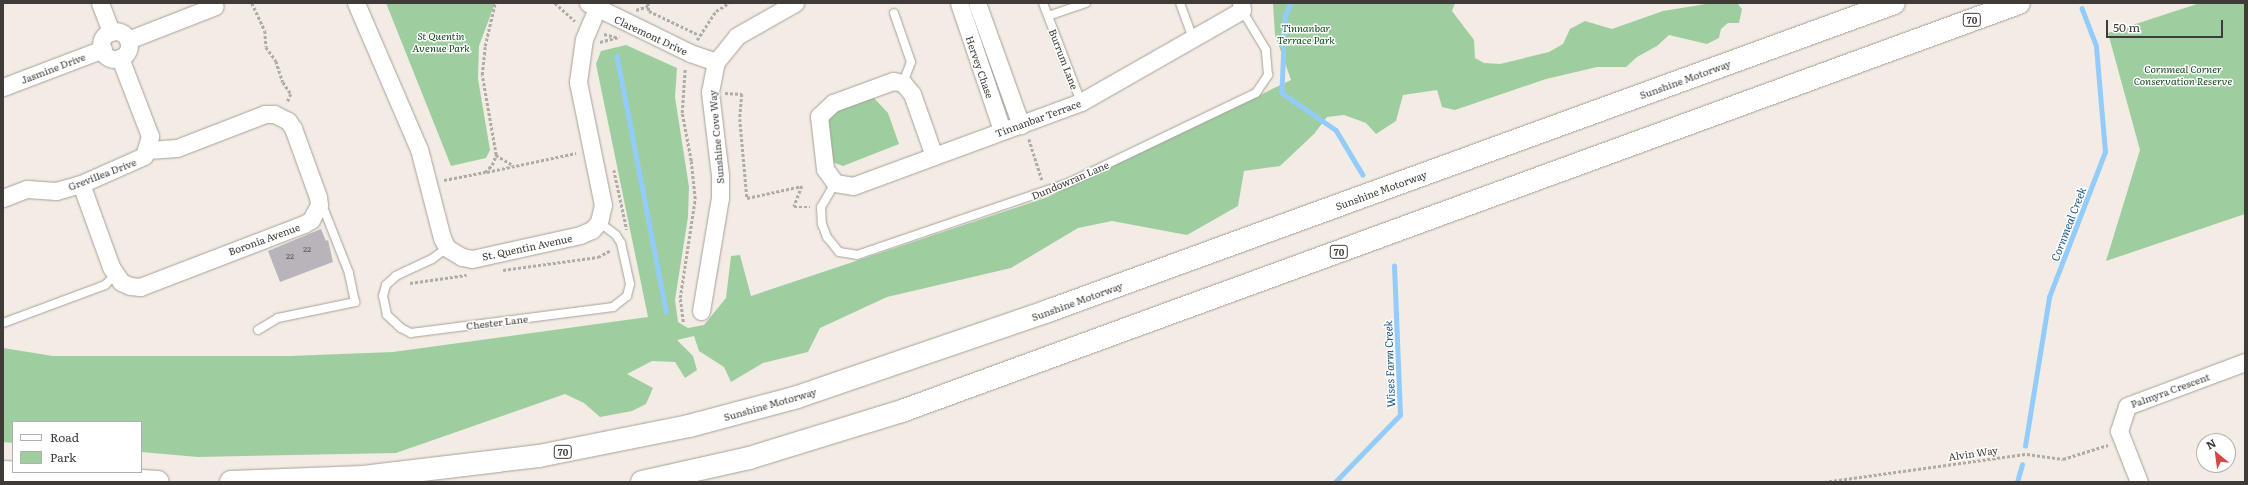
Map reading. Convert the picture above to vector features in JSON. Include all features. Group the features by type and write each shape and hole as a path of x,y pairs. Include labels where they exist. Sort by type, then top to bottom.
{"highway":[{"name":"Sunshine Motorway","path":"231,482 363,477 436,470 539,456 689,426 737,414 850,381 938,351 1894,3"},
{"name":"70","path":"642,482 749,458 902,411 1646,141 2019,3"},
{"path":"18,473 158,482"}],"street":[{"path":"100,3 111,32"},
{"path":"356,3 419,149 437,182 442,238 447,248"},
{"name":"Sunshine Cove Way","path":"701,311 720,198 720,175 710,92 716,62 737,36 795,3"},
{"name":"Hervey Chase","path":"959,3 1002,130"},
{"name":"Hervey Chase","path":"977,3 1027,123"},
{"path":"128,40 215,6"},
{"path":"592,6 578,72 603,205 599,222"},
{"name":"Claremont Drive","path":"592,6 690,53 716,62"},
{"name":"Tinnanbar Terrace","path":"835,183 853,186 1081,102 1193,40 1242,7"},
{"path":"111,32 120,32 128,40 128,50 120,58 111,58 103,49 103,39 111,32"},
{"name":"Jasmine Drive","path":"3,87 103,49"},
{"path":"120,58 150,136 148,150 177,148 265,114 281,117 293,128 318,196 319,205"},
{"path":"835,183 825,168 819,116 833,103 893,81 903,83 912,94 934,156"},
{"name":"Grevillea Drive","path":"3,198 27,189 56,191 81,184 140,159 148,150"},
{"path":"81,184 115,275"},
{"name":"Boronia Avenue","path":"115,275 130,286 140,287 304,224 311,220 319,205"},
{"name":"St. Quentin Avenue","path":"447,248 462,257 472,259 580,235 592,230 599,222"},
{"name":"Palmyra Crescent","path":"2139,482 2119,431 2127,406 2245,362"}],"lane":[{"name":"Burrum Lane","path":"1043,3 1081,102"},
{"name":"Burrum Lane","path":"1048,16 1086,3"},
{"path":"1180,3 1193,40"},
{"name":"Dundowran Lane","path":"821,207 822,224 827,237 839,252 856,254 1046,192 1256,93 1268,75 1266,50 1242,7"},
{"path":"894,13 911,62 903,83"},
{"path":"821,207 835,183"},
{"path":"258,330 278,318 355,302 348,273 325,212 319,205"},
{"path":"599,222 616,235 621,243"},
{"name":"Chester Lane","path":"447,248 432,259 396,276 386,284 383,296 387,315 401,328 411,333 613,307 621,302 630,290 621,243"},
{"path":"3,323 105,284 115,275"}],"path":[{"path":"252,3 265,31 266,47 276,61 283,82 291,94 281,117"},
{"path":"485,172 492,165 496,155 482,75 484,46 495,3"},
{"path":"648,3 649,10 699,35"},
{"path":"683,322 680,298 695,199 692,161 682,113 682,77 690,53 699,35 716,11 729,3"},
{"path":"595,47 600,42 619,37"},
{"path":"710,92 742,94 740,119 747,198 802,186 794,207 821,207"},
{"path":"1027,123 1038,133 1028,136 1046,192"},
{"path":"437,182 592,150"},
{"path":"496,155 502,161 514,166"},
{"path":"501,270 598,257 621,243 626,234 627,227 614,168"},
{"path":"437,182 446,188"},
{"path":"396,276 407,284 470,275"},
{"name":"Alvin Way","path":"1824,482 2027,454 2063,459 2123,440"}],"green space":[{"name":"St Quentin Avenue Park","path":"386,3 495,3 479,46 478,79 490,150 486,158 451,166"},
{"name":"Tinnanbar Terrace Park","path":"1273,3 1455,3 1452,11 1474,40 1475,58 1484,63 1500,64 1549,52 1563,44 1570,29 1585,21 1612,29 1663,11 1706,4 1737,3 1742,9 1739,23 1728,23 1721,29 1719,38 1707,44 1669,35 1657,46 1637,57 1626,67 1597,67 1546,79 1455,110 1442,107 1437,90 1403,95 1396,121 1376,134 1366,123 1344,115 1327,117 1314,134 1280,166 1244,171 1238,206 1187,235 1112,221 1078,228 1011,268 887,297 820,328 808,352 763,363 731,382 724,367 699,351 694,336 677,340 693,356 697,370 685,378 675,362 652,361 627,374 653,388 646,404 632,411 600,417 584,403 565,394 396,453 198,457 142,452 142,421 12,421 12,443 3,442 3,348 53,356 290,356 393,352 648,317 596,64 601,51 626,45 677,68 675,97 689,187 688,217 675,300 678,322 688,328 704,325 726,298 731,256 740,255 751,296 1048,197 1291,80 1275,35"},
{"name":"Cornmeal Corner Conservation Reserve","path":"2200,3 2245,3 2245,214 2106,261 2140,150 2108,33"},
{"path":"873,97 888,113 899,144 843,166 832,162 827,119 836,110"}],"building":[{"path":"321,229 326,241 328,240 333,262 280,282 268,251"}],"waterway":[{"name":"Wises Farm Creek","path":"1291,3 1285,17 1282,93 1336,130 1363,175"},
{"name":"Cornmeal Creek","path":"2025,446 2049,297 2105,152 2096,46 2082,9"},
{"path":"617,56 666,311"},
{"name":"Wises Farm Creek","path":"1335,482 1400,415 1394,266"},
{"name":"Cornmeal Creek","path":"2017,482 2022,465"}]}
